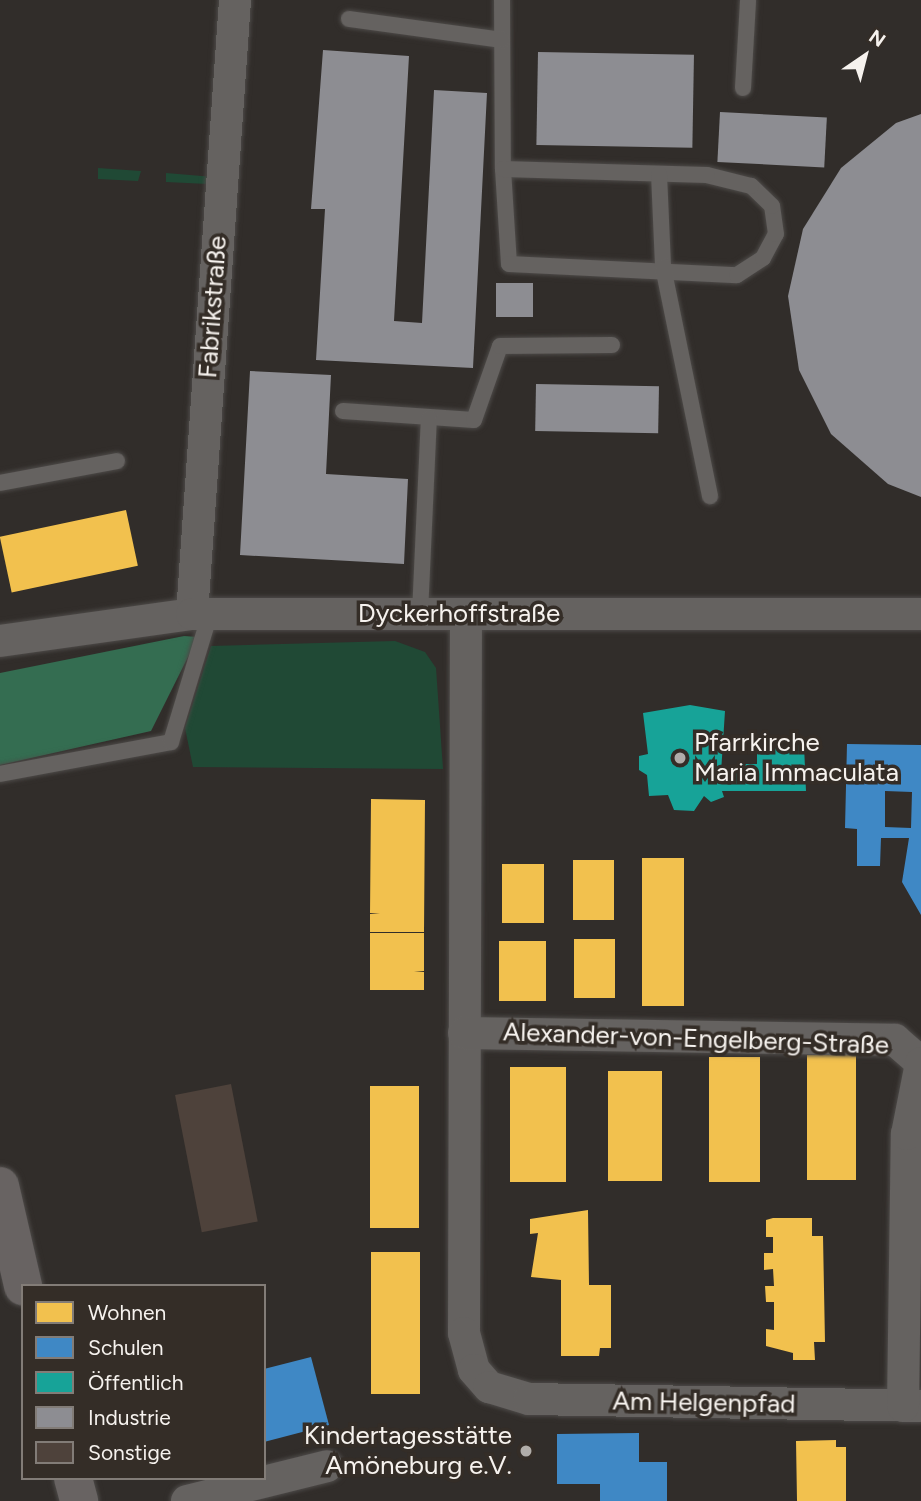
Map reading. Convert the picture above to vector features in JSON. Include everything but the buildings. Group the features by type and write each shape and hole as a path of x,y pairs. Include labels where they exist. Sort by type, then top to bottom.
{"street":[{"name":"Fabrikstraße","path":"201,614 234,0"},
{"name":"Dyckerhoffstraße","path":"0,641 201,614 921,614"},
{"name":"Alexander-von-Engelberg-Straße","path":"466,614 464,1333 467,1356 489,1387"},
{"name":"Alexander-von-Engelberg-Straße","path":"464,1033 895,1040 921,1063"},
{"path":"912,1406 907,1134 921,1063"},
{"path":"0,1186 23,1284"},
{"name":"Am Helgenpfad","path":"489,1387 529,1399 912,1406"},
{"path":"187,1501 327,1466"},
{"path":"74,1480 79,1501"}],"lane":[{"path":"502,0 503,169 509,264 663,267 737,275 763,258 776,234 772,206 751,186 659,174 503,169"},
{"path":"743,88 748,0"},
{"path":"349,19 502,40"},
{"path":"659,174 663,267 710,496"},
{"path":"343,411 474,420 500,346 612,345"},
{"path":"420,614 429,418"},
{"path":"0,483 117,461"},
{"path":"0,774 171,742 201,614"}],"green space":[{"path":"98,168 141,171 138,181 98,179"},
{"path":"166,173 214,177 208,184 166,182"},
{"path":"184,636 198,637 151,731 0,765 0,673"},
{"path":"395,641 425,652 436,668 443,769 193,767 185,728 211,646"}],"place":[{"name":"Pfarrkirche Maria Immaculata","path":"680,758"},
{"name":"Kindertagesstätte Amöneburg e.V.","path":"526,1451"}]}
